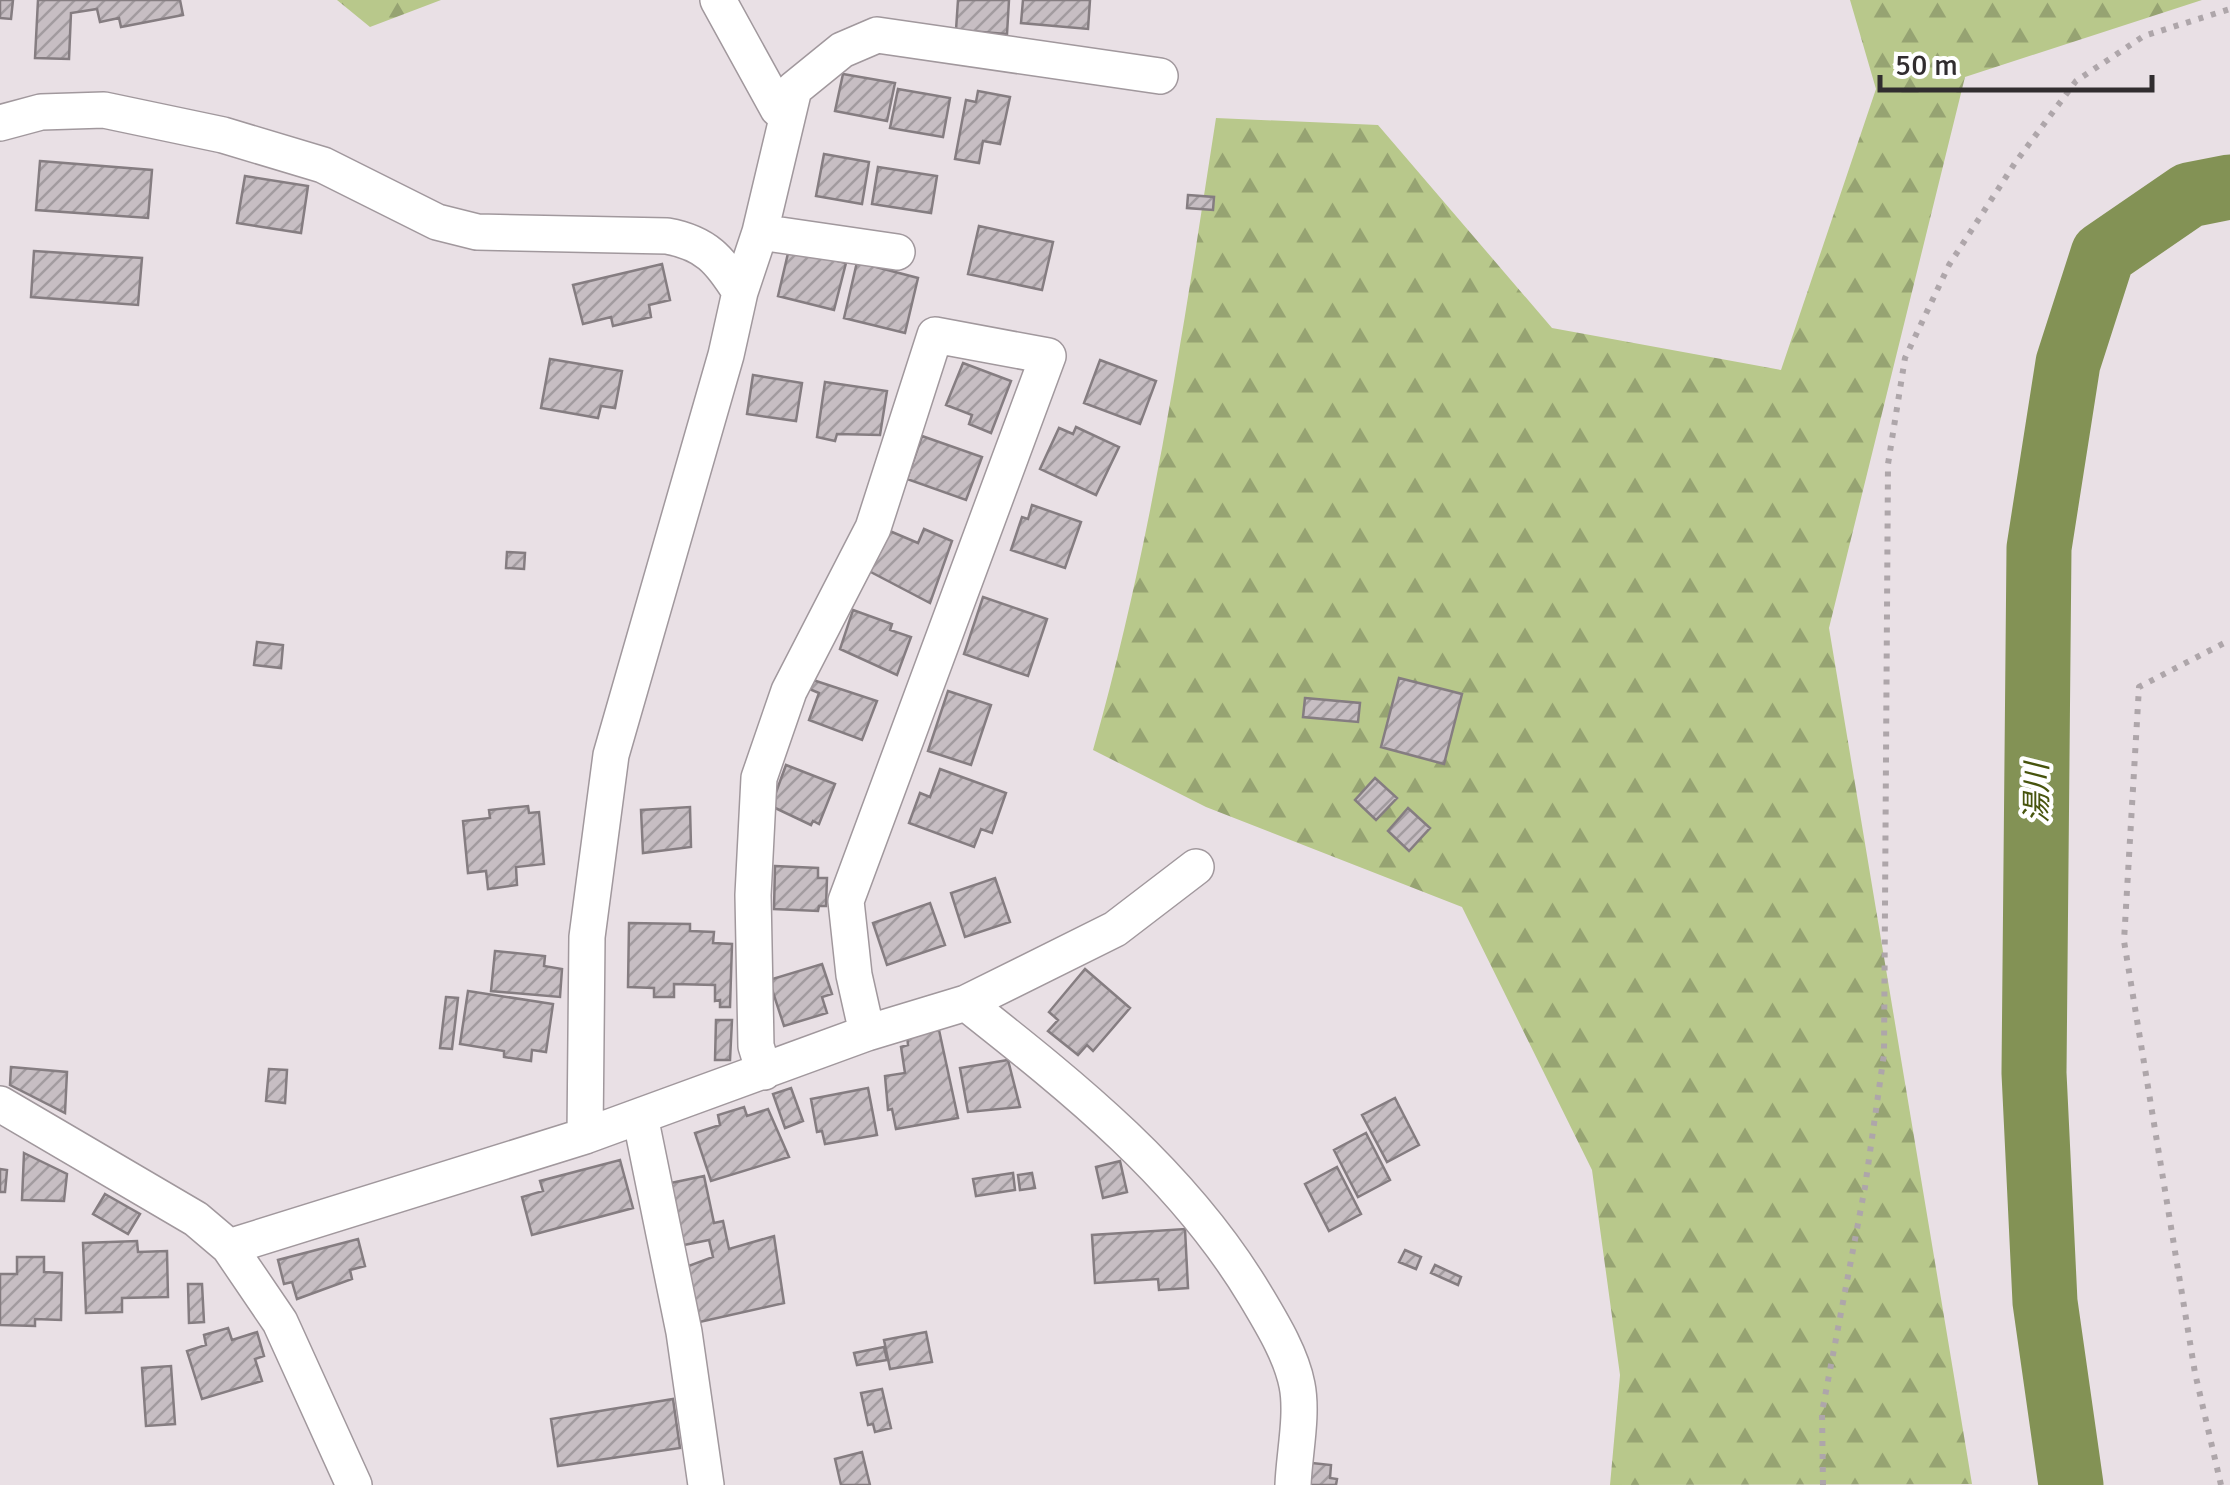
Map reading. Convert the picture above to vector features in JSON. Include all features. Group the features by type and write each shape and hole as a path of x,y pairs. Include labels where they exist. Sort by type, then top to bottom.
{"street":[{"path":"718,0 778,109 787,116"},
{"path":"585,1136 587,937 611,755 760,232 794,90 842,50 877,35 1160,76"},
{"path":"0,123 41,112 104,110 223,135 323,165 437,222 477,232 668,236 692,240 718,256 740,292"},
{"path":"760,232 897,252"},
{"path":"764,1072 756,1046 752,895 759,778 789,690 873,528 935,335 1048,356 846,901 854,975 867,1033"},
{"path":"229,1247 585,1136 867,1033 966,1003 1115,929 1196,867"},
{"path":"966,1003 1056,1074 1148,1157 1198,1211 1235,1262 1275,1328 1298,1386 1292,1485"},
{"path":"0,1104 196,1220 229,1247 280,1322 354,1485"},
{"path":"640,1116 684,1332 706,1485"}],"path":[{"path":"1822,1485 1822,1412 1865,1187 1884,1054 1888,464 1905,358 1949,266 2015,163 2076,80 2144,36 2230,9"},
{"path":"2221,1485 2195,1374 2124,942 2138,687 2230,640"}],"green space":[{"path":"337,0 441,0 370,27"},
{"path":"1850,0 2202,0 1965,77 1829,628 1972,1484 1610,1485 1620,1375 1592,1170 1462,907 1206,807 1093,750 1149,515 1216,118 1378,125 1552,328 1781,370 1876,89"}],"building":[{"path":"0,0 13,0 11,19 0,18"},
{"path":"38,0 180,0 183,15 121,27 119,18 100,22 97,9 71,13 69,59 35,58"},
{"path":"958,0 1009,0 1007,34 956,30"},
{"path":"1023,0 1090,0 1088,29 1021,23"},
{"path":"843,74 895,83 887,121 835,111"},
{"path":"898,89 950,98 943,137 890,128"},
{"path":"978,91 1010,97 1000,144 983,141 979,163 955,159 966,100 976,102"},
{"path":"824,154 869,162 862,204 816,196"},
{"path":"40,161 152,170 148,218 36,210"},
{"path":"878,167 937,176 931,213 872,204"},
{"path":"245,176 308,186 301,233 237,223"},
{"path":"1188,195 1214,197 1213,210 1187,208"},
{"path":"979,226 1053,242 1042,290 968,274"},
{"path":"789,249 846,263 834,310 778,296"},
{"path":"34,251 142,258 138,305 31,297"},
{"path":"857,262 918,278 905,333 844,318"},
{"path":"662,264 670,300 649,305 651,317 613,326 611,317 583,324 573,285"},
{"path":"550,359 622,371 615,408 601,406 598,418 541,408"},
{"path":"1100,360 1156,381 1140,424 1084,403"},
{"path":"963,363 1011,381 991,433 969,424 972,415 946,405"},
{"path":"753,375 802,383 796,421 747,414"},
{"path":"825,382 887,391 880,435 837,434 835,441 817,437"},
{"path":"1076,427 1119,447 1096,495 1040,469 1059,428 1073,434"},
{"path":"922,436 982,457 966,500 907,479"},
{"path":"1032,505 1081,522 1065,568 1011,550 1022,517 1028,519"},
{"path":"885,529 918,543 924,529 952,541 930,603 867,570"},
{"path":"507,552 525,553 524,569 506,568"},
{"path":"983,597 1047,619 1028,676 964,654"},
{"path":"853,610 892,624 890,630 911,637 897,675 840,649"},
{"path":"257,642 283,645 281,668 254,665"},
{"path":"1399,678 1462,694 1444,764 1381,747"},
{"path":"810,679 877,701 862,740 809,720 819,693 807,688"},
{"path":"948,691 991,705 971,765 928,751"},
{"path":"1305,698 1360,703 1358,722 1303,717"},
{"path":"786,765 835,784 819,824 813,821 811,825 771,806"},
{"path":"940,769 1006,793 992,833 981,829 974,847 909,823 920,793 930,797"},
{"path":"1375,778 1397,798 1376,820 1355,800"},
{"path":"528,806 529,813 539,812 544,864 516,867 517,885 488,889 486,871 468,873 463,821 490,818 489,810"},
{"path":"690,807 691,847 643,853 641,810"},
{"path":"1408,808 1430,828 1409,851 1388,831"},
{"path":"775,866 818,868 818,878 827,878 826,906 819,906 818,911 774,909"},
{"path":"995,878 1010,922 965,937 951,893"},
{"path":"930,903 945,945 887,965 873,923"},
{"path":"629,923 690,924 690,931 714,932 713,943 732,944 730,1007 720,1007 720,1000 715,1001 715,985 674,984 674,997 654,997 654,988 628,987"},
{"path":"495,951 545,956 544,966 562,969 560,997 491,991"},
{"path":"822,964 832,994 822,997 827,1013 784,1026 769,980"},
{"path":"1085,969 1130,1008 1093,1051 1087,1045 1078,1055 1048,1031 1058,1020 1049,1012"},
{"path":"468,991 553,1004 546,1052 532,1050 531,1061 504,1057 504,1051 460,1044"},
{"path":"446,997 458,998 452,1049 440,1048"},
{"path":"716,1020 732,1020 730,1060 715,1060"},
{"path":"939,1030 958,1118 896,1129 892,1109 888,1110 885,1076 905,1073 901,1047 908,1045 907,1035"},
{"path":"1008,1060 1020,1107 968,1112 960,1068"},
{"path":"11,1067 67,1072 65,1113 10,1085"},
{"path":"269,1069 287,1070 285,1103 266,1101"},
{"path":"791,1088 803,1121 785,1128 773,1094"},
{"path":"868,1088 877,1135 825,1144 822,1131 817,1132 811,1099"},
{"path":"1395,1098 1419,1145 1387,1162 1362,1115"},
{"path":"744,1107 747,1116 768,1109 789,1157 711,1181 695,1133 720,1125 718,1115"},
{"path":"1366,1133 1390,1180 1358,1197 1334,1150"},
{"path":"24,1153 67,1174 64,1201 22,1200"},
{"path":"620,1160 633,1208 532,1235 522,1197 543,1191 540,1181"},
{"path":"1120,1161 1127,1192 1103,1198 1096,1167"},
{"path":"1337,1167 1361,1214 1329,1231 1305,1184"},
{"path":"0,1169 7,1170 5,1192 0,1192"},
{"path":"1013,1173 1015,1190 976,1196 973,1179"},
{"path":"1032,1173 1035,1188 1020,1190 1018,1175"},
{"path":"704,1176 714,1223 723,1221 729,1249 774,1236 784,1303 695,1323 683,1268 713,1257 709,1240 679,1246 666,1184"},
{"path":"105,1194 140,1214 128,1234 93,1214"},
{"path":"1185,1229 1188,1288 1159,1290 1158,1279 1095,1283 1092,1235"},
{"path":"358,1239 365,1266 350,1270 352,1279 297,1299 292,1282 284,1284 278,1260"},
{"path":"137,1241 138,1252 167,1251 168,1297 122,1298 122,1312 86,1313 83,1243"},
{"path":"1405,1250 1421,1257 1416,1269 1399,1262"},
{"path":"17,1257 44,1257 44,1272 62,1273 61,1320 35,1319 35,1326 0,1325 0,1274 17,1274"},
{"path":"1435,1265 1461,1277 1458,1285 1431,1273"},
{"path":"188,1284 202,1284 204,1322 189,1323"},
{"path":"228,1328 232,1340 257,1332 264,1356 255,1359 262,1381 202,1399 187,1351 206,1345 204,1335"},
{"path":"926,1332 932,1362 890,1369 884,1340"},
{"path":"884,1347 887,1360 857,1365 854,1353"},
{"path":"171,1366 175,1424 146,1426 142,1368"},
{"path":"882,1389 891,1428 875,1432 873,1424 868,1425 861,1393"},
{"path":"673,1399 680,1448 558,1466 551,1419"},
{"path":"862,1452 870,1485 841,1485 835,1459"},
{"path":"1312,1463 1331,1465 1330,1478 1337,1479 1336,1485 1310,1485"}],"waterway":[{"name":"湯川","path":"2071,1485 2045,1302 2034,1073 2039,548 2068,363 2103,254 2189,195 2230,187"}]}
